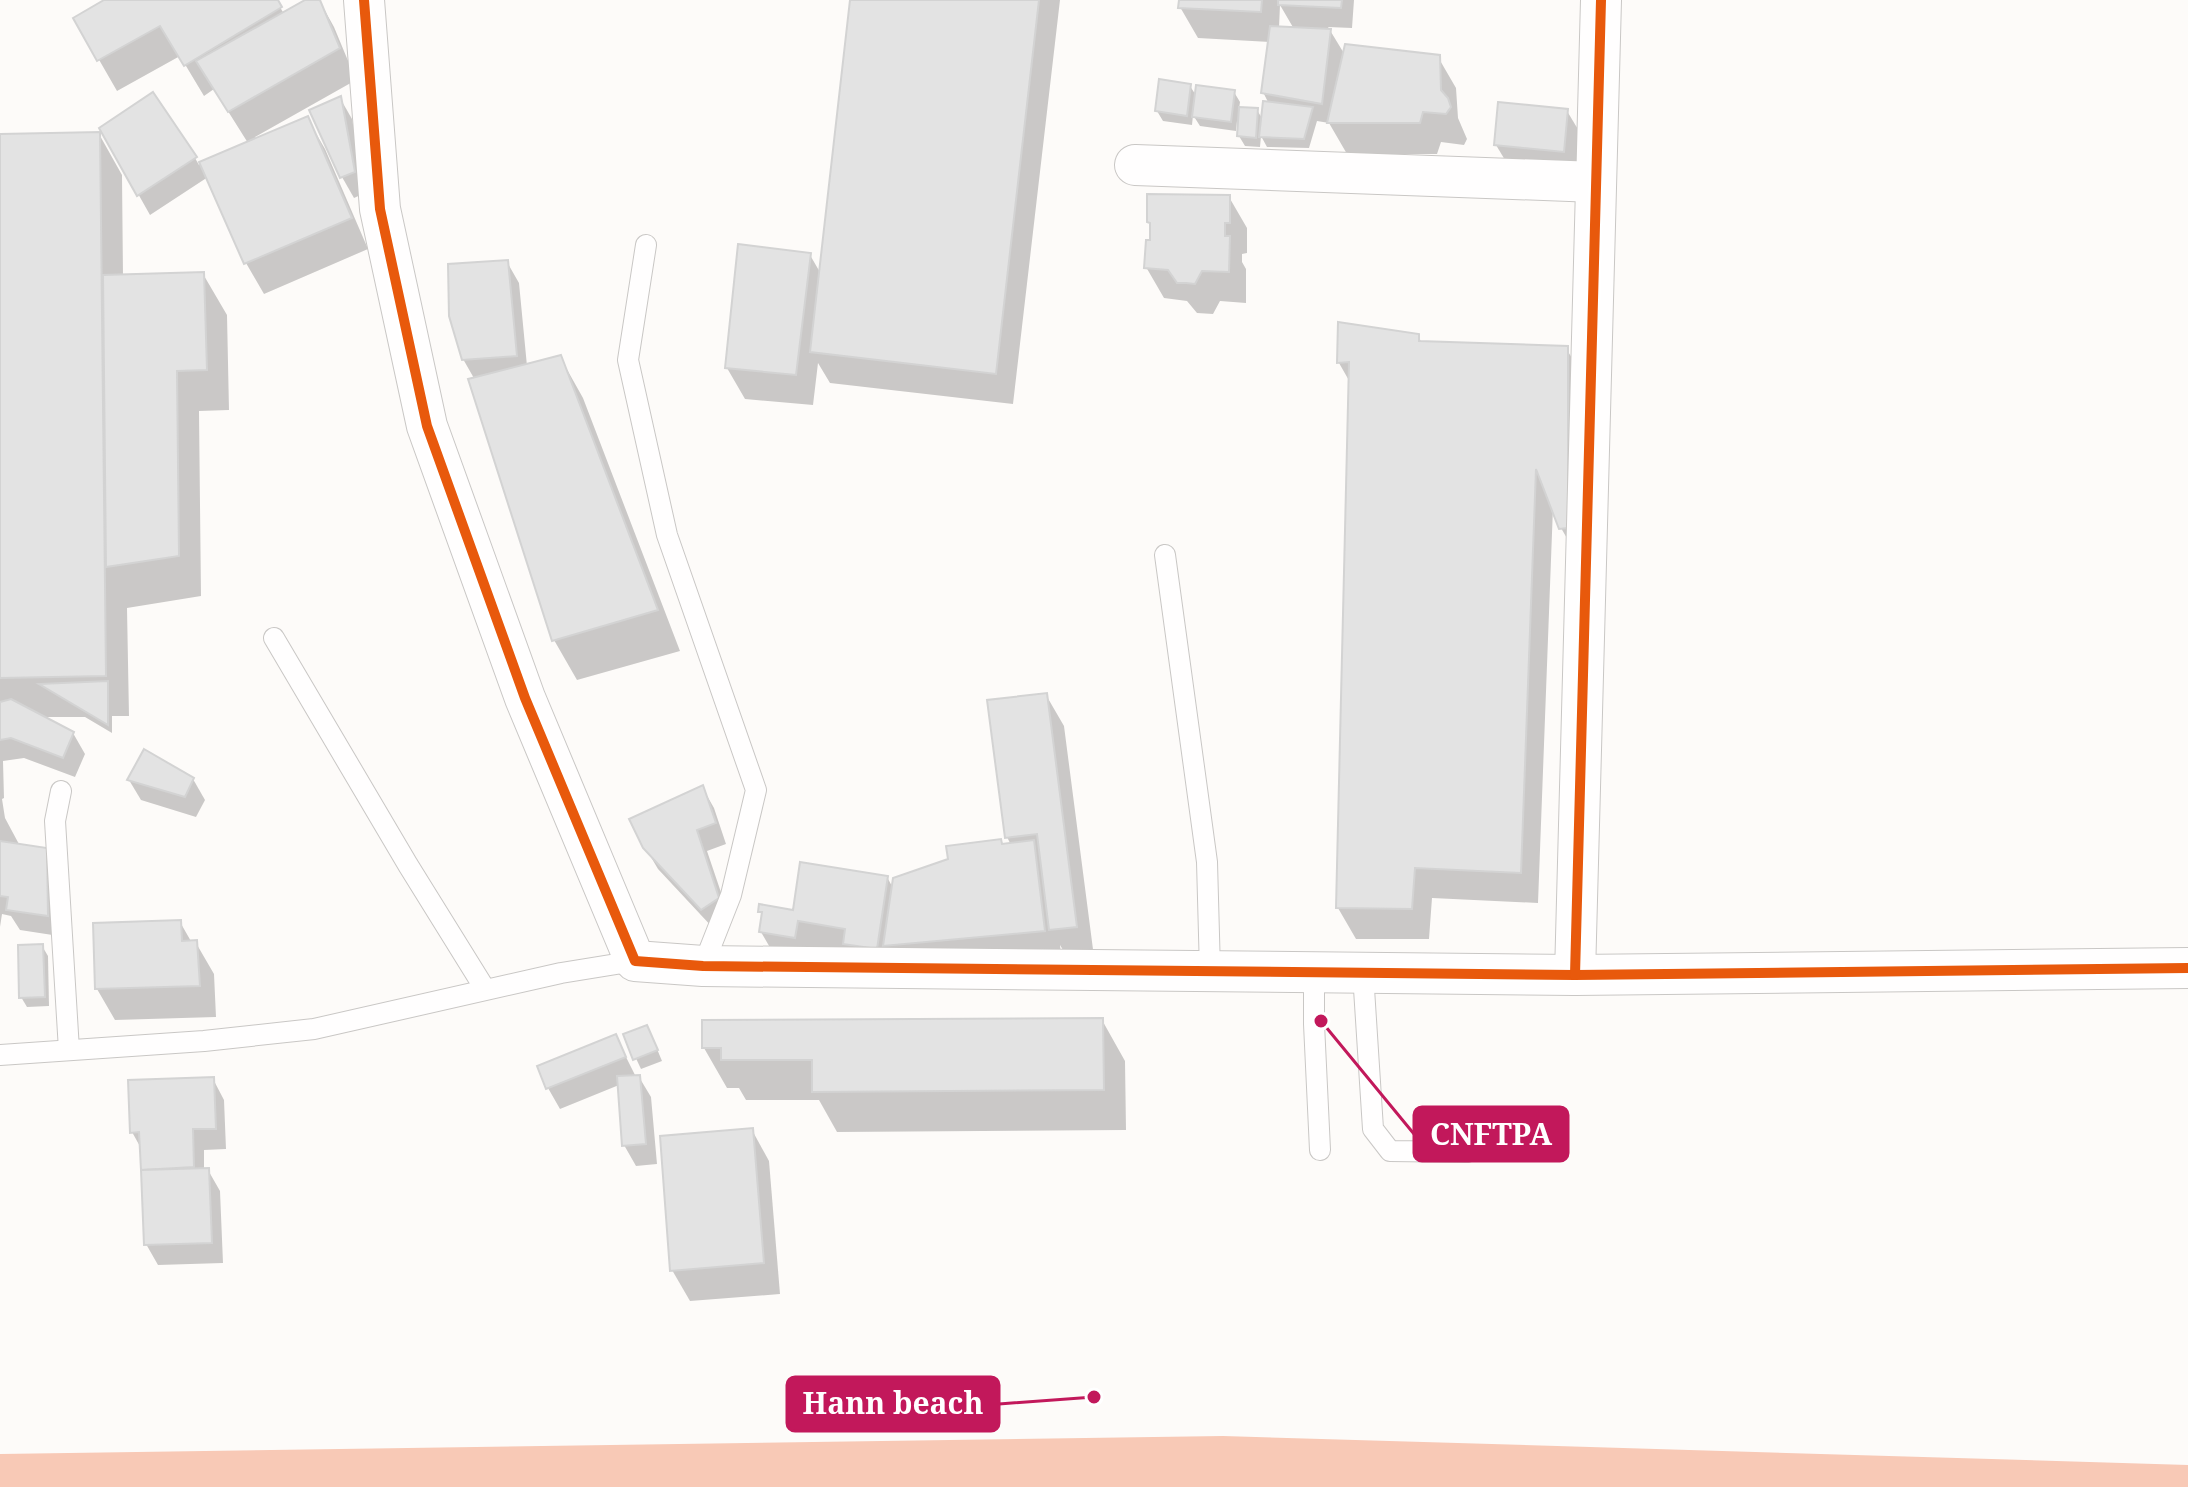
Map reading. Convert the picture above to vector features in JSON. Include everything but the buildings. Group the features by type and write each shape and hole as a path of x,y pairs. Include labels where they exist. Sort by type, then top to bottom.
{"street":[{"path":"364,0 380,209 427,426 525,698 635,961 703,966 1575,975 2188,968"},
{"path":"1575,975 1601,0"},
{"path":"1135,165 1596,182"}],"lane":[{"path":"646,245 628,360 667,535 756,790 731,895 703,966"},
{"path":"1165,555 1207,862 1210,971"},
{"path":"274,638 485,989"},
{"path":"61,791 55,821 69,1050"},
{"path":"0,1055 204,1041 314,1029 485,989 635,961"},
{"path":"1314,972 1320,1150"},
{"path":"1363,973 1373,1129 1390,1151 1467,1152"}],"shaded area":[{"path":"1223,1436 2188,1465 2188,1487 0,1487 0,1454"}],"cycle path":[{"path":"364,0 380,209 427,426 525,698 635,961 703,966 1575,975 2188,968"},
{"path":"1575,975 1601,0"}],"place":[{"name":"CNFTPA","path":"1321,1021"},
{"name":"Hann beach","path":"1094,1397"}]}
